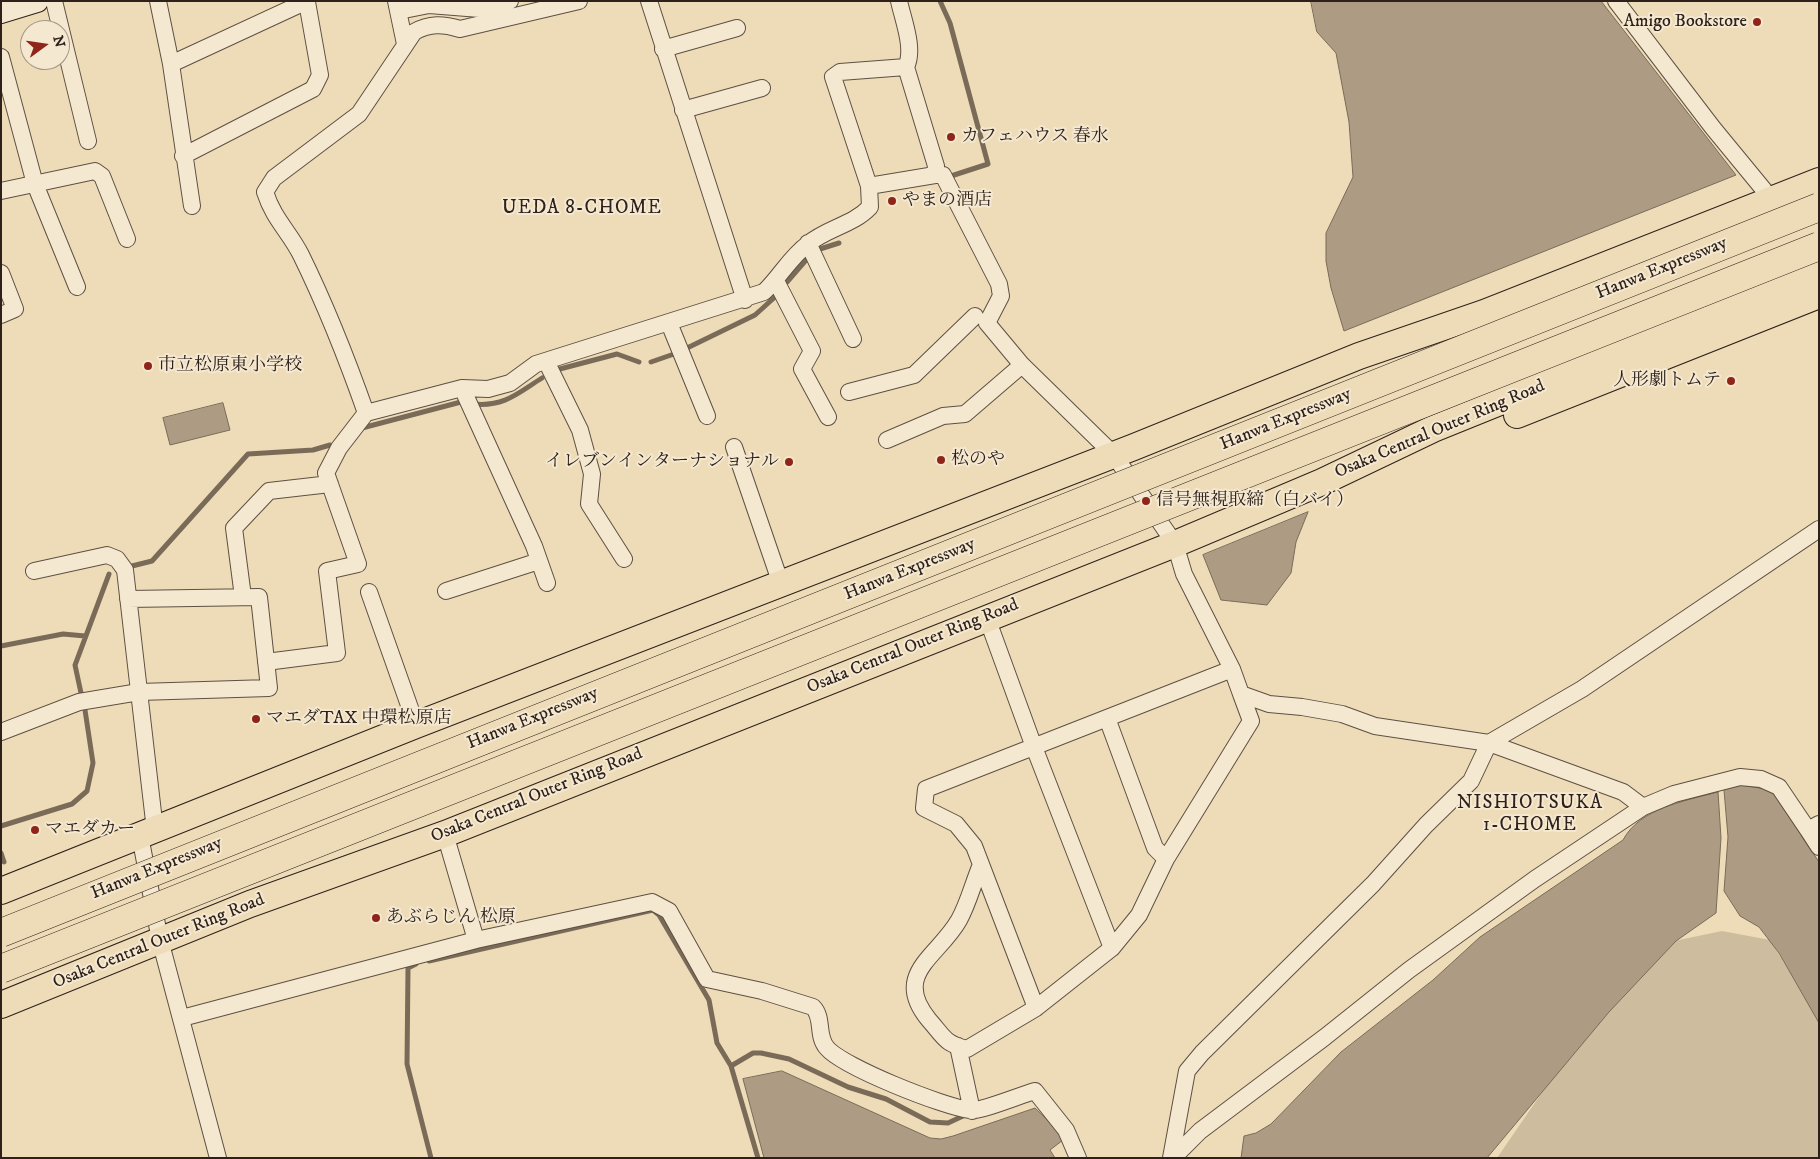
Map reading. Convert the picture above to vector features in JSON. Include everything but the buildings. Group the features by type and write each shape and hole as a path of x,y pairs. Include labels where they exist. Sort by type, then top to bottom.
{"highway":[{"name":"Hanwa Expressway","path":"1,933 1819,207"},
{"name":"Hanwa Expressway","path":"1,969 1819,246"}],"main road":[{"path":"1282,387 1344,354 1596,258 1819,166"},
{"path":"1,890 416,725 1114,455 1359,356 1484,313 1819,181"},
{"name":"Osaka Central Outer Ring Road","path":"1,1006 250,904 445,834 1175,544 1322,482 1433,430 1819,273"},
{"path":"1322,482 1409,455 1499,422 1819,295"}],"street":[{"path":"54,1 76,60 88,114 88,141"},
{"path":"158,1 171,64 192,206"},
{"path":"171,64 307,1 320,75 313,89 184,156"},
{"path":"404,44 398,6 429,5 480,9 510,1"},
{"path":"649,1 745,300"},
{"path":"898,1 909,48 909,61 906,67 936,166 935,175"},
{"path":"1616,1 1713,128 1764,190"},
{"path":"1,12 33,2"},
{"path":"366,413 345,353 300,253 271,210 265,192 274,178 359,114 404,44 414,32 423,27 442,24 460,29 569,3"},
{"path":"663,49 736,28"},
{"path":"1,57 34,184 77,287"},
{"path":"266,662 338,652 327,571 358,564 326,473 339,448 366,413 462,388 488,390 510,383 536,364 745,300 764,292 776,281 790,260 808,243 862,216 870,206 869,186 829,73 906,67"},
{"path":"683,110 762,88"},
{"path":"1,192 95,171 102,176 127,239"},
{"path":"869,186 943,175 999,284 1001,296 987,323 1022,365 1114,455 1175,544 1184,574 1232,668 1251,721 1166,859 1139,915 1112,948 1036,1008 968,1049 949,1044 918,1007 914,991 922,965 959,921 980,867"},
{"path":"808,243 852,339"},
{"path":"1,273 15,309 1,315"},
{"path":"776,281 812,351 802,369 828,417"},
{"path":"849,392 914,375 975,316"},
{"path":"669,323 707,416"},
{"path":"546,361 580,430 592,474 589,504 624,560"},
{"path":"887,440 943,416 965,414 1022,365"},
{"path":"462,388 547,583"},
{"path":"734,447 781,584"},
{"path":"243,596 234,528 269,491 330,484"},
{"path":"1172,1158 1187,1070 1373,884 1426,825 1471,781 1489,743 1582,689 1819,529"},
{"path":"34,571 107,554 117,559 124,570 139,692 148,833 160,940 218,1158"},
{"path":"446,591 539,561"},
{"path":"369,592 416,725"},
{"path":"1,732 79,702 139,692 269,688 259,597 128,600"},
{"path":"987,618 1034,747 1112,948"},
{"path":"1036,1008 980,867 974,846 956,824 924,808 926,789 1232,668"},
{"path":"1241,694 1269,704 1302,707 1342,714 1375,726 1489,743 1623,792 1643,807"},
{"path":"1107,718 1155,848 1166,859"},
{"path":"1172,1158 1200,1131 1325,1037 1409,970 1534,879 1643,807 1674,794 1740,777 1761,779 1779,787 1813,827 1819,847"},
{"path":"445,834 476,940"},
{"path":"182,1018 476,940 652,902 669,911 707,979 762,991 813,1006 818,1012 822,1039 826,1048 837,1057 914,1093 965,1109 1035,1090 1066,1130 1078,1158"},
{"path":"958,1046 965,1109"}],"shaded area":[{"path":"1311,1 1601,1 1736,175 1344,331 1331,288 1326,261 1326,233 1353,177 1349,122 1336,53 1317,32"},
{"path":"223,403 230,430 170,445 163,418"},
{"path":"1308,512 1296,542 1291,573 1267,605 1221,600 1203,555"},
{"path":"1741,785 1771,790 1819,862 1819,1023 1779,953 1759,927 1740,916 1724,891 1728,837 1724,790"},
{"path":"1718,792 1721,838 1716,913 1676,941 1609,1012 1487,1158 1241,1158 1244,1136 1256,1133 1271,1124 1341,1052 1433,980 1480,937 1623,840 1640,820 1664,807"},
{"path":"1722,931 1770,940 1819,1019 1819,1158 1497,1158 1598,1011 1655,945"},
{"path":"782,1071 930,1138 941,1139 953,1136 1035,1108 1058,1130 1063,1140 1050,1150 1055,1158 764,1158 743,1079"}],"waterway":[{"path":"940,1 950,23 988,164 951,176"},
{"path":"820,249 839,243"},
{"path":"787,282 806,260"},
{"path":"685,349 755,315 775,297"},
{"path":"556,370 617,354 639,362"},
{"path":"651,362 674,354"},
{"path":"474,404 494,403 510,398 542,378"},
{"path":"362,428 461,402"},
{"path":"132,566 152,561 248,454 313,450 330,445"},
{"path":"81,693 75,665 109,574"},
{"path":"1,646 63,634 85,636"},
{"path":"1,826 72,804 87,791 93,763 85,710"},
{"path":"1,853 4,862"},
{"path":"429,961 653,910 659,915 709,1000 717,1043 731,1066 753,1053 761,1053 789,1059 848,1087 886,1099 930,1122 948,1123 963,1116 965,1111"},
{"path":"416,964 408,968 407,1064 431,1158"},
{"path":"731,1066 758,1158"}],"place":[{"name":"Amigo Bookstore","path":"1757,22"},
{"name":"カフェハウス 春水","path":"951,137"},
{"name":"やまの酒店","path":"892,201"},
{"name":"市立松原東小学校","path":"148,366"},
{"name":"人形劇トムテ","path":"1731,381"},
{"name":"松のや","path":"941,460"},
{"name":"イレブンインターナショナル","path":"789,462"},
{"name":"信号無視取締（白バイ）","path":"1146,501"},
{"name":"マエダTAX 中環松原店","path":"256,719"},
{"name":"マエダカー","path":"35,830"},
{"name":"あぶらじん 松原","path":"376,918"}],"district":[{"name":"UEDA 8-CHOME","path":"582,209"},
{"name":"NISHIOTSUKA 1-CHOME","path":"1530,815"}]}
